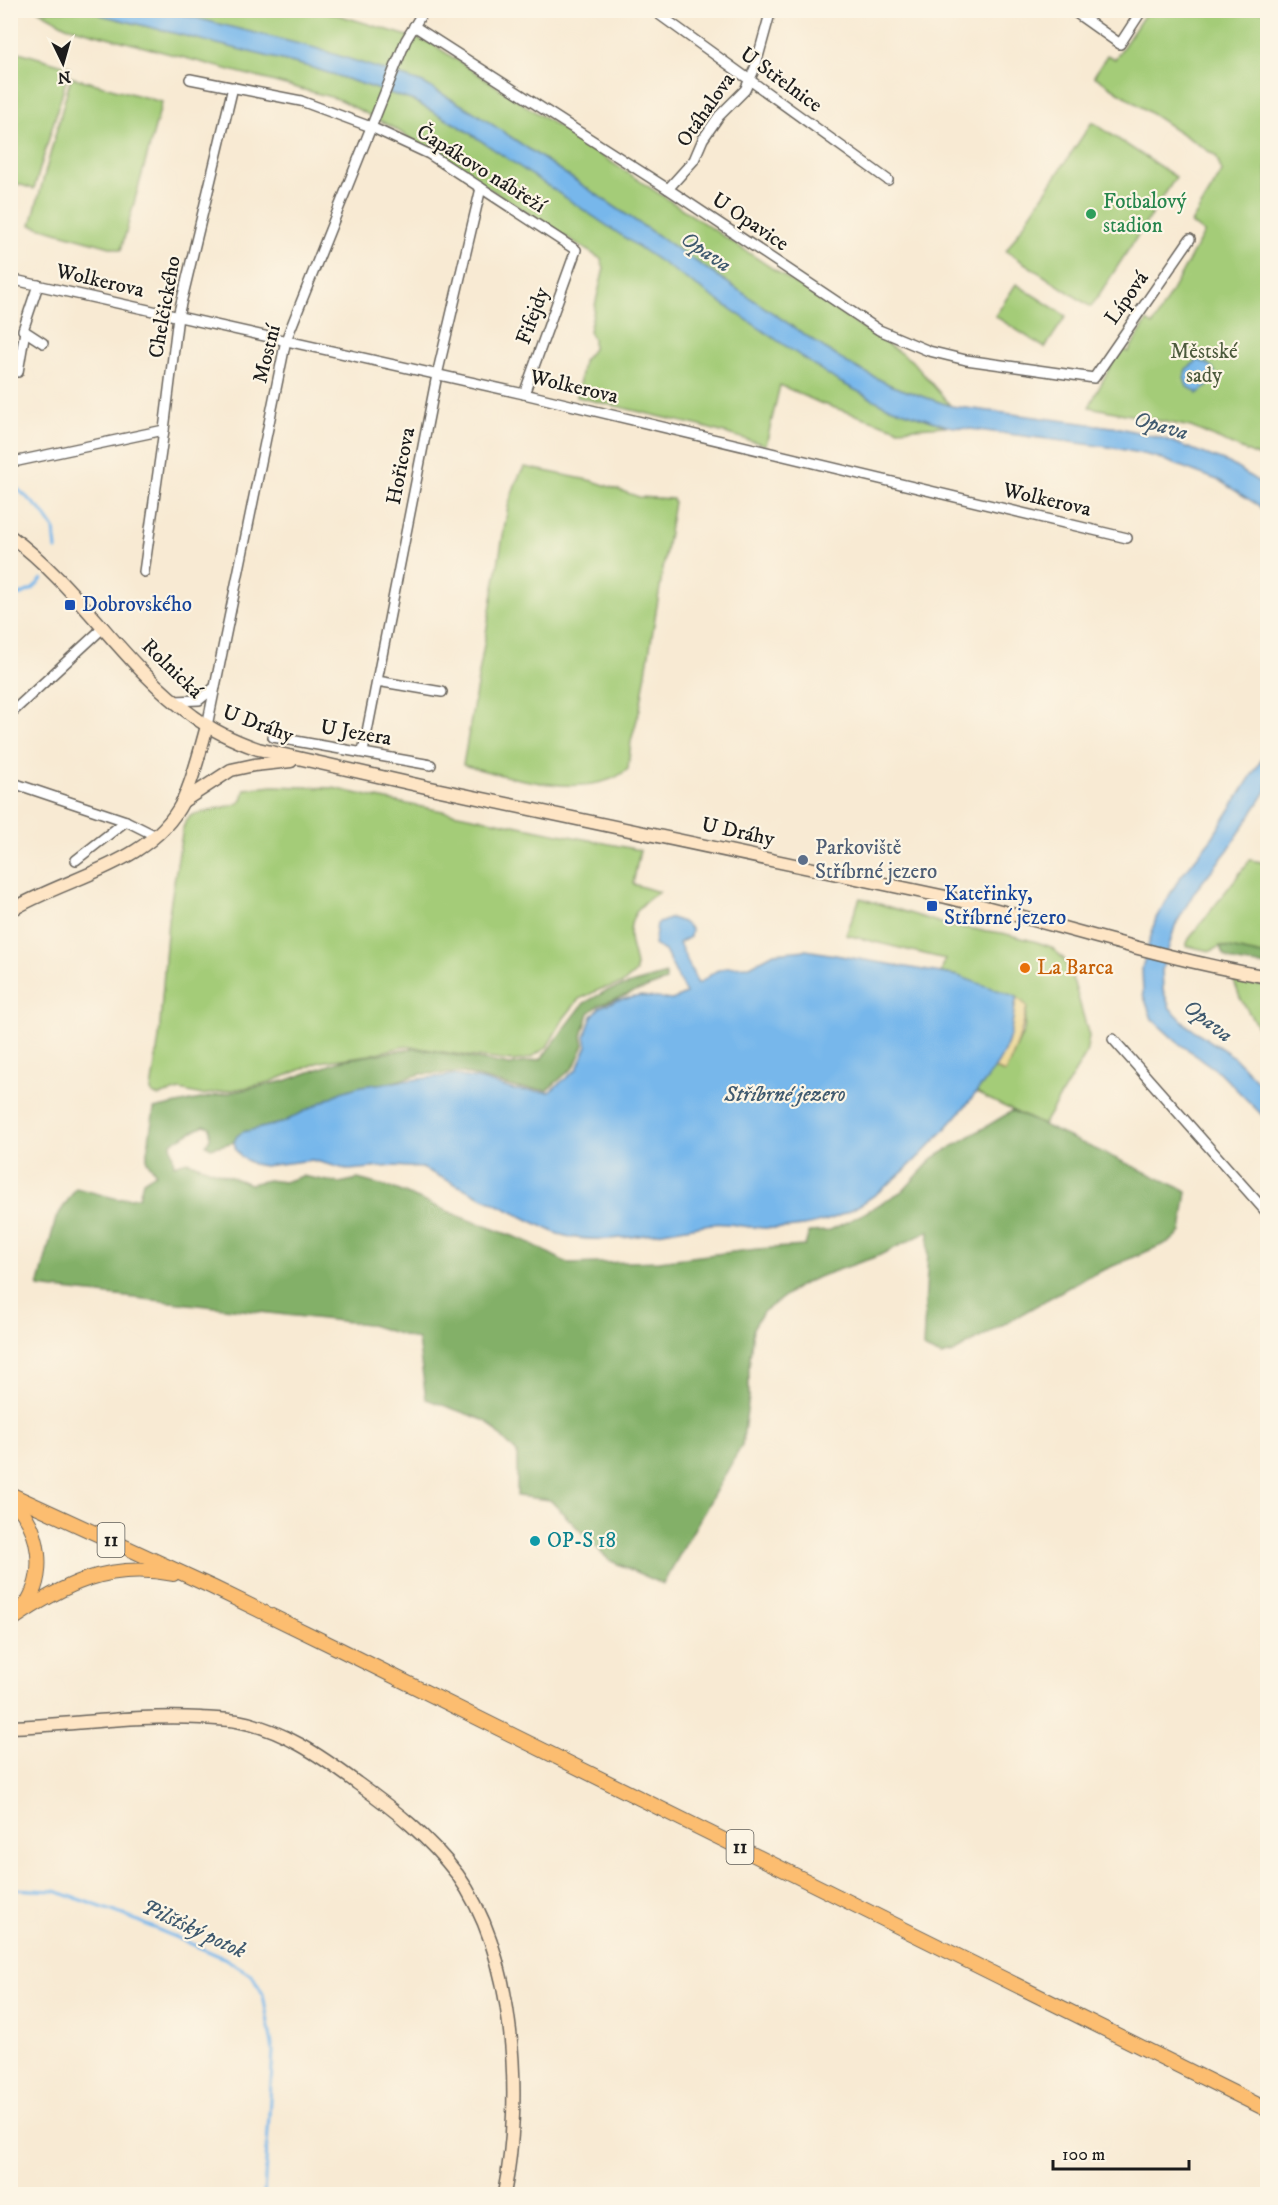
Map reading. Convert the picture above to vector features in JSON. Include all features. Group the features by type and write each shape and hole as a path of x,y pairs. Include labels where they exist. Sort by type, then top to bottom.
{"main road":[{"name":"11","path":"10,1496 212,1587 612,1783 1268,2110"},
{"path":"10,1496 30,1525 37,1543 39,1563 30,1597 11,1620"},
{"path":"11,1620 69,1584 112,1572 141,1570 170,1573 212,1587"}],"street":[{"name":"Mostní","path":"207,726 286,340 406,40 424,10"},
{"name":"U Střelnice","path":"653,10 888,180"},
{"name":"Otáhalova","path":"668,189 694,160 719,116 741,94 750,80 771,10"},
{"path":"1072,10 1120,44 1142,10"},
{"name":"U Opavice","path":"414,26 668,189 879,330 929,351 966,360 1094,378"},
{"name":"Čapákovo nábřeží","path":"190,79 301,101 371,127 429,154 576,250"},
{"name":"Chelčického","path":"144,572 178,316 233,87"},
{"name":"Hořicova","path":"363,752 437,375 481,188"},
{"name":"Lípová","path":"1094,378 1190,239"},
{"name":"Fifejdy","path":"524,394 576,250"},
{"name":"Wolkerova","path":"10,279 524,394 1127,538"},
{"path":"38,285 23,330 43,343"},
{"path":"18,372 26,331"},
{"path":"18,461 164,430"},
{"name":"Rolnická","path":"10,536 50,569 150,680 207,726"},
{"path":"10,714 104,627"},
{"path":"377,681 442,692"},
{"path":"174,701 199,700 215,687"},
{"name":"U Dráhy","path":"10,910 121,860 140,850 156,837 182,802 207,726 237,742 278,755 946,897 1217,968 1268,978"},
{"name":"U Jezera","path":"273,737 431,765"},
{"name":"U Dráhy","path":"182,802 231,770 302,760"},
{"path":"10,783 126,821 156,837"},
{"path":"76,860 126,821"},
{"path":"1113,1039 1268,1215"},
{"path":"10,1727 185,1717 236,1721 262,1728 293,1741 331,1764 414,1826 459,1877 484,1923 499,1966 514,2079 511,2147 504,2194"}],"green space":[{"path":"39,11 93,11 101,15 310,67 414,101 462,128 884,405 947,426 898,429 820,403 780,385 766,445 700,426 577,397 583,361 593,349 593,339 589,331 604,268 601,259 392,127 338,99 66,26"},
{"path":"168,11 325,11 431,43 911,360 951,406 892,386 847,363 472,111 423,83"},
{"name":"Městské sady","path":"1147,11 1267,11 1267,460 1191,427 1089,407 1120,348 1128,352 1147,321 1153,325 1204,233 1191,223 1222,172 1216,156 1094,76 1107,55 1115,59"},
{"path":"12,50 70,67 34,189 11,182"},
{"path":"71,77 162,102 121,250 31,225"},
{"name":"Fotbalový stadion","path":"1092,122 1176,177 1091,307 1006,251"},
{"path":"1016,284 1066,316 1045,348 995,316"},
{"path":"525,467 593,481 639,497 673,499 674,502 628,769 612,779 592,784 548,784 463,765 508,507 517,481"},
{"path":"273,786 333,788 640,850 633,884 659,892 640,907 632,920 630,935 636,972 622,984 601,989 579,999 564,1018 547,1047 523,1060 511,1061 469,1056 406,1046 369,1055 320,1062 270,1082 249,1087 202,1095 180,1090 158,1096 152,1094 159,1038 168,919 183,828 187,819 192,815 237,804 242,800 245,789"},
{"path":"1250,860 1267,863 1267,956 1221,946 1211,951 1186,946 1189,939"},
{"path":"860,898 951,926 1002,933 1037,942 1051,947 1064,959 1074,983 1089,1036 1086,1054 1043,1125 976,1093 994,1069 1005,1072 1024,1031 1027,1006 958,976 941,973 945,959 846,935"},
{"path":"1220,946 1267,956 1267,966 1232,960 1226,957"},
{"path":"666,974 666,981 599,1005 589,1013 582,1036 584,1045 574,1067 547,1090 517,1088 463,1073 421,1074 327,1101 282,1123 243,1132 234,1142 211,1148 206,1145 210,1138 210,1127 204,1125 171,1143 174,1165 187,1161 250,1184 268,1180 284,1182 302,1176 339,1183 358,1179 395,1189 526,1241 569,1264 659,1261 757,1249 805,1246 809,1232 828,1231 904,1190 933,1158 1012,1111 1187,1191 1181,1232 1171,1241 1083,1279 953,1353 941,1356 923,1348 929,1231 878,1256 799,1286 763,1312 753,1328 749,1397 742,1445 663,1584 609,1560 550,1500 517,1496 517,1453 486,1421 426,1399 418,1340 367,1324 38,1287 56,1218 76,1188 118,1199 139,1197 143,1181 156,1173 147,1161 154,1109 285,1081 343,1060 415,1048 510,1065 541,1059 584,1003 606,991"},
{"path":"1234,981 1267,986 1267,1042 1240,998"}],"sand":[{"path":"1017,997 1027,1006 1019,1041 1005,1073 994,1069 1008,1042"}],"water":[{"path":"93,11 168,11 315,48 423,83 472,111 847,363 892,386 951,406 1120,428 1162,438 1229,463 1267,487 1267,515 1258,505 1220,481 1156,457 1116,448 947,426 884,405 836,380 462,128 414,101 310,67 101,15"},
{"path":"1197,358 1214,369 1215,378 1197,394 1196,391 1187,387 1184,378 1186,369 1197,361"},
{"path":"1267,751 1267,790 1228,850 1195,891 1175,926 1162,970 1163,990 1170,1008 1189,1027 1233,1056 1267,1091 1267,1124 1263,1116 1219,1072 1177,1042 1152,1019 1143,994 1142,968 1156,918 1179,879 1212,838"},
{"name":"Stříbrné jezero","path":"671,918 683,922 691,929 690,937 679,943 698,984 716,971 728,967 750,966 774,953 806,950 958,976 1017,997 1005,1050 972,1098 925,1151 888,1185 848,1212 819,1223 800,1227 771,1228 716,1224 615,1239 576,1238 558,1234 422,1168 394,1166 349,1170 312,1160 264,1166 253,1164 241,1157 236,1150 234,1142 243,1132 282,1123 341,1092 361,1086 453,1075 482,1080 514,1090 549,1092 577,1069 587,1046 585,1036 592,1016 600,1007 618,1000 641,996 672,1000 686,994 665,951 654,945 657,924"}],"waterway":[{"name":"Pilšťský potok","path":"10,482 42,511 54,529 56,549"},
{"name":"Pilšťský potok","path":"10,599 33,589 42,579"},
{"name":"Pilšťský potok","path":"10,1889 55,1891 124,1915 224,1958 252,1975 263,1994 273,2051 264,2194"}],"place":[{"name":"Fotbalový stadion","path":"1091,214"},
{"name":"Dobrovského","path":"70,605"},
{"name":"Parkoviště Stříbrné jezero","path":"803,860"},
{"name":"Kateřinky, Stříbrné jezero","path":"932,906"},
{"name":"La Barca","path":"1025,968"},
{"name":"OP-S 18","path":"535,1541"}],"water label":[{"name":"Opava","path":"706,252"},
{"name":"Opava","path":"1161,426"},
{"name":"Opava","path":"1208,1021"}]}
